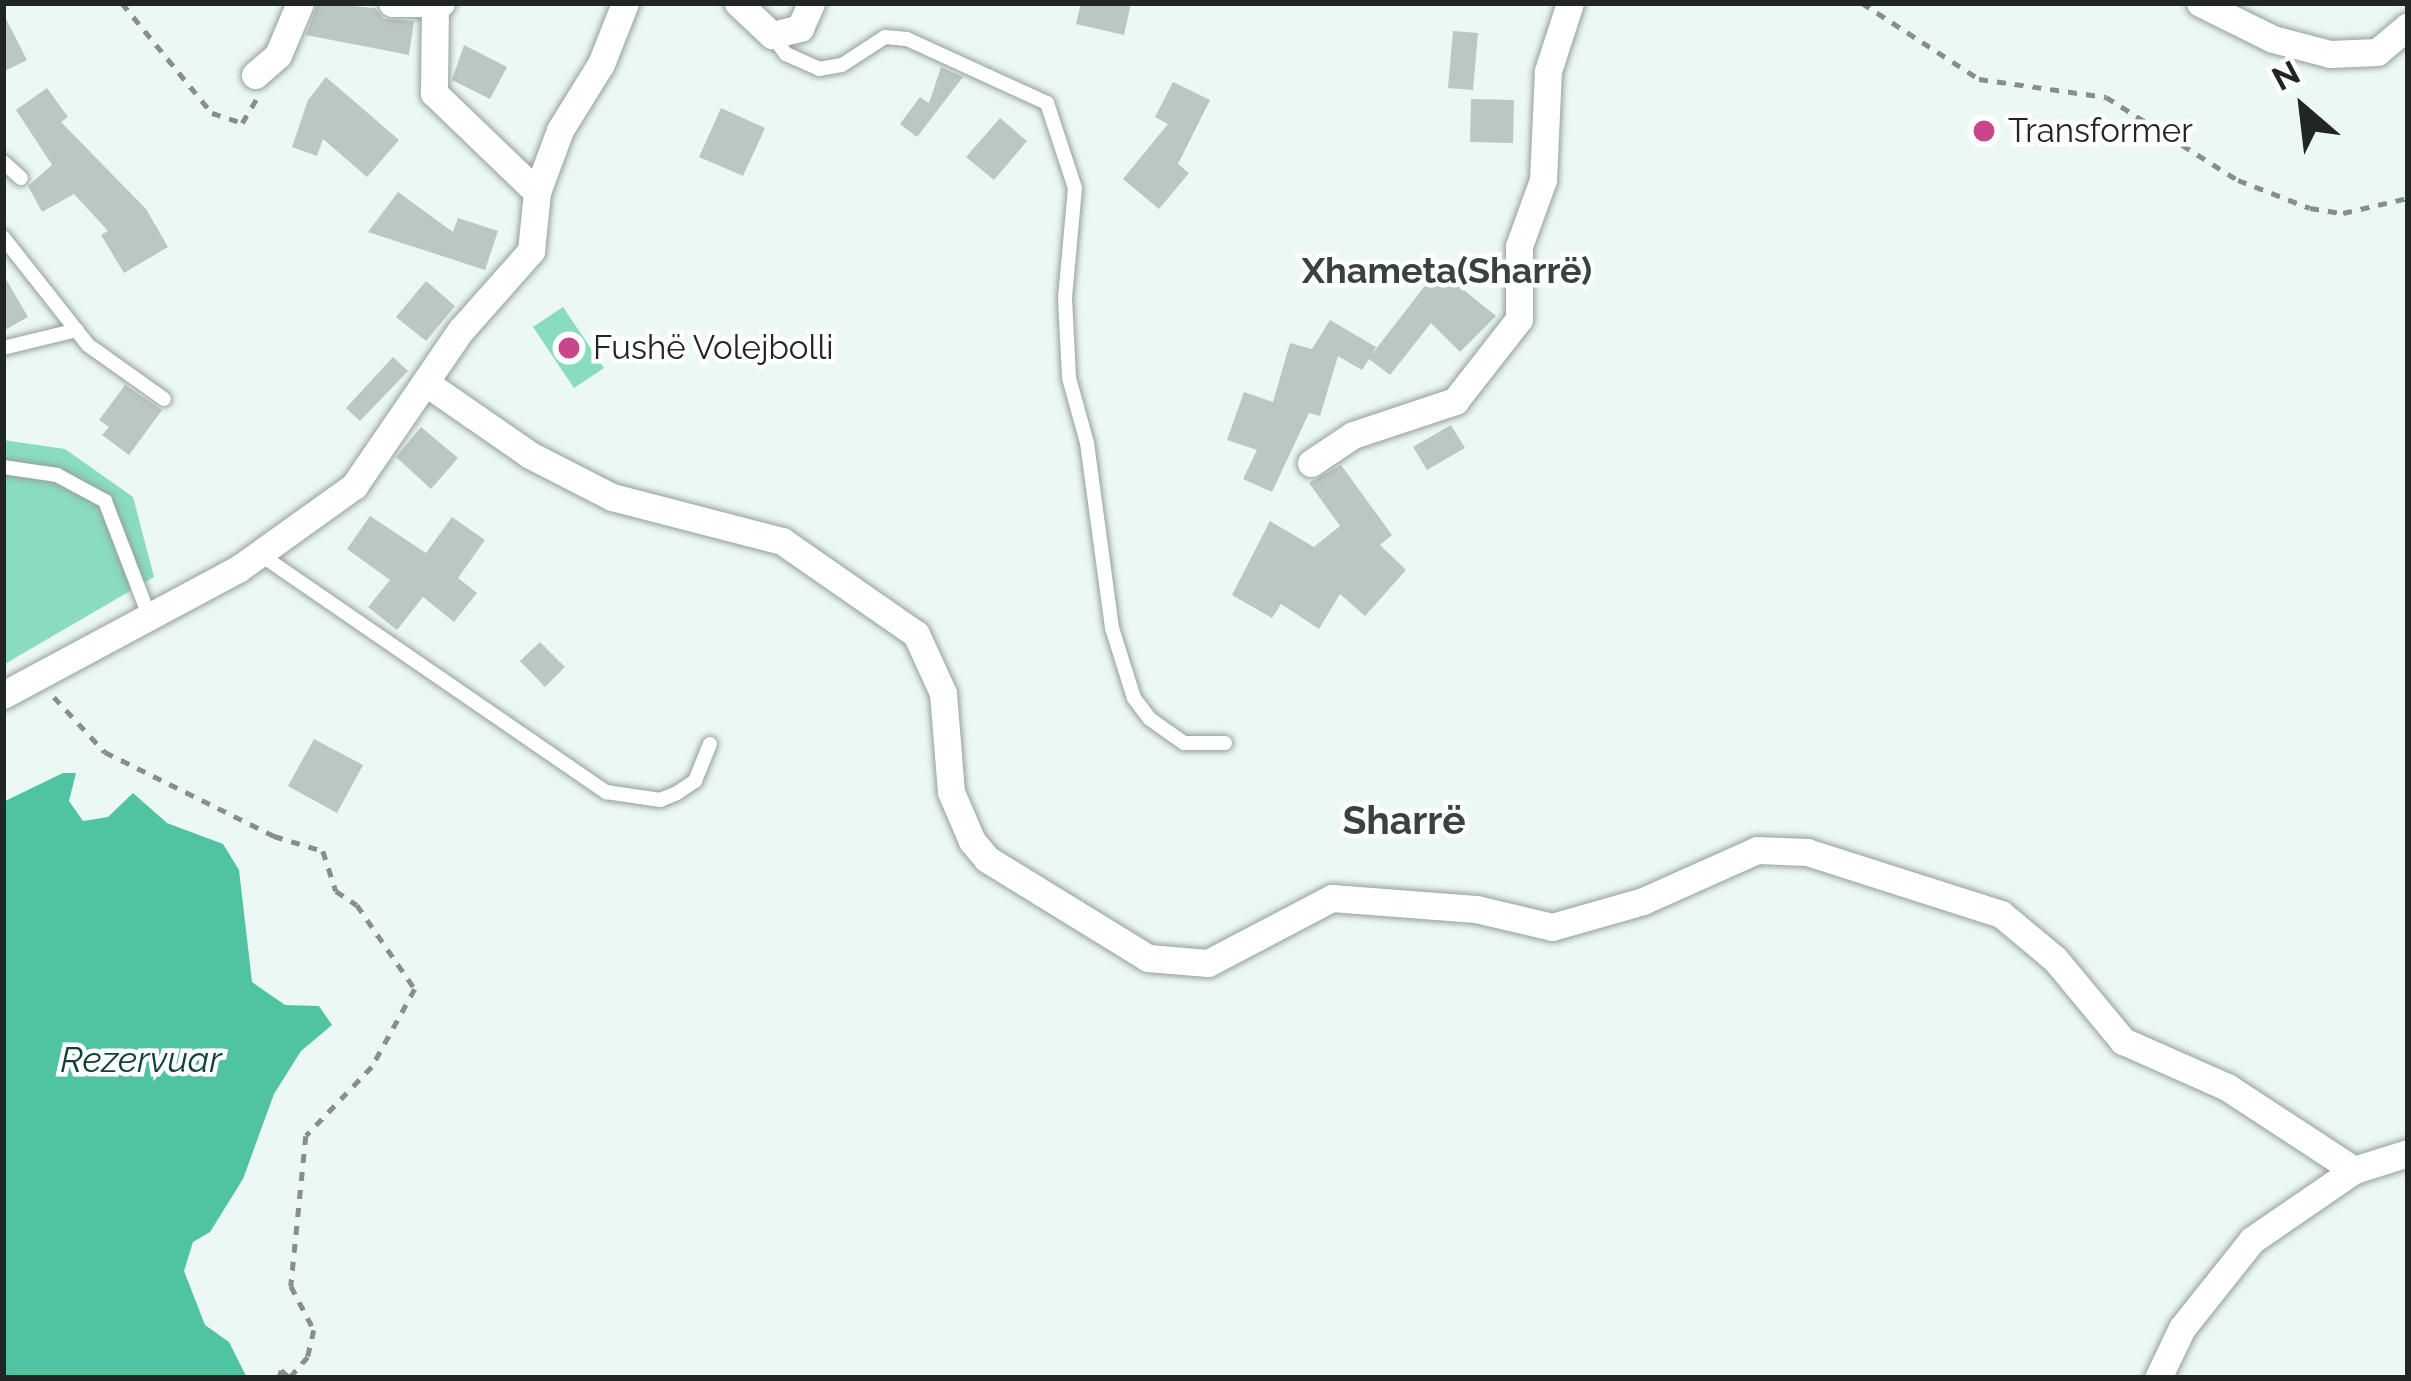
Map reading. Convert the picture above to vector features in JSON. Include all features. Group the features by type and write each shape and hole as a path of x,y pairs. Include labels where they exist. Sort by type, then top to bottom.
{"street":[{"path":"255,75 278,55 300,3"},
{"path":"392,3 438,5 434,93 537,192"},
{"path":"3,695 261,555 354,486 429,385 461,330 531,250 537,192 626,3"},
{"path":"738,3 772,35 800,28 811,3"},
{"path":"1311,463 1352,435 1455,401 1520,319 1519,246 1543,180 1548,71 1570,3"},
{"path":"2200,3 2272,39 2330,54 2377,52 2408,26"},
{"path":"429,385 530,454 613,497 782,541 916,634 943,693 951,792 971,841 987,859 1148,958 1208,963 1332,898 1476,909 1552,927 1642,901 1757,850 1807,852 2001,914 2055,959 2123,1041 2227,1087 2354,1170"},
{"path":"2158,1378 2182,1328 2252,1240 2354,1170 2408,1153"}],"lane":[{"path":"772,35 786,54 819,69 885,38 907,39 1047,103 1075,188 1065,298 1070,378 1087,443 1112,628 1134,698 1150,719 1184,743 1225,743"},
{"path":"3,162 21,178"},
{"path":"3,237 108,364 164,399"},
{"path":"3,348 77,330"},
{"path":"3,467 57,475 105,501 148,614"},
{"path":"261,555 607,792 660,800 677,793 695,782 710,745"}],"path":[{"path":"122,3 152,32 193,98 226,121 251,118 255,75"},
{"path":"1862,3 1979,79 2106,97 2238,180 2310,208 2343,213 2408,198"},
{"path":"43,671 53,697 87,724 105,752 274,836 322,850 336,891 357,905 416,989 372,1067 306,1136 291,1286 314,1330 308,1357 290,1378 281,1370 279,1378"}],"shaded area":[{"name":"Fushë Volejbolli","path":"563,307 604,368 574,388 533,327"},
{"path":"3,440 65,449 133,497 154,577 3,665"}],"water":[{"name":"Rezervuar","path":"63,773 76,773 69,801 83,821 108,817 133,793 167,823 223,844 239,870 252,982 285,1005 319,1006 332,1025 301,1051 274,1094 243,1179 210,1232 193,1242 184,1271 205,1325 229,1342 247,1378 3,1378 3,802"}],"building":[{"path":"318,3 375,8 384,19 414,21 409,55 306,35"},
{"path":"1081,3 1131,3 1124,35 1076,24"},
{"path":"3,13 27,60 3,72"},
{"path":"1453,31 1478,33 1473,90 1448,88"},
{"path":"464,45 507,67 490,99 452,80"},
{"path":"941,67 963,77 917,137 900,124 920,97 929,103"},
{"path":"326,77 399,140 367,177 323,139 317,156 292,147 308,100"},
{"path":"1173,82 1210,100 1178,164 1189,173 1159,209 1123,179 1168,124 1155,117"},
{"path":"47,88 68,117 61,122 146,209 168,247 124,273 101,235 108,231 74,194 42,212 28,186 52,165 16,110"},
{"path":"1471,99 1514,100 1513,143 1470,142"},
{"path":"721,108 765,128 743,176 699,157"},
{"path":"1000,118 1027,141 994,180 966,157"},
{"path":"398,192 453,232 458,218 498,231 485,270 368,232"},
{"path":"1438,269 1496,316 1460,352 1431,323 1390,375 1369,359 1362,370 1338,356 1320,416 1309,413 1272,492 1243,479 1257,450 1227,440 1244,392 1273,402 1290,343 1312,349 1330,320 1376,347 1372,354"},
{"path":"3,274 28,317 3,331"},
{"path":"426,281 455,306 426,341 396,317"},
{"path":"393,357 408,371 360,421 346,408"},
{"path":"125,385 162,410 129,455 102,435 109,427 99,420"},
{"path":"1451,425 1465,448 1427,470 1413,447"},
{"path":"421,427 458,458 431,489 396,457"},
{"path":"1341,465 1392,535 1380,545 1406,570 1365,616 1340,594 1319,629 1281,604 1272,618 1232,595 1270,521 1314,547 1340,526 1309,483"},
{"path":"370,516 426,553 452,517 485,540 458,578 477,593 454,622 423,597 397,630 368,607 390,580 347,549"},
{"path":"540,642 565,667 545,687 520,661"},
{"path":"314,739 363,765 337,813 288,786"}],"place":[{"name":"Transformer","path":"1984,131"},
{"name":"Fushë Volejbolli","path":"569,348"}],"district":[{"name":"Xhameta(Sharrë)","path":"1447,271"},
{"name":"Sharrë","path":"1404,820"}]}
